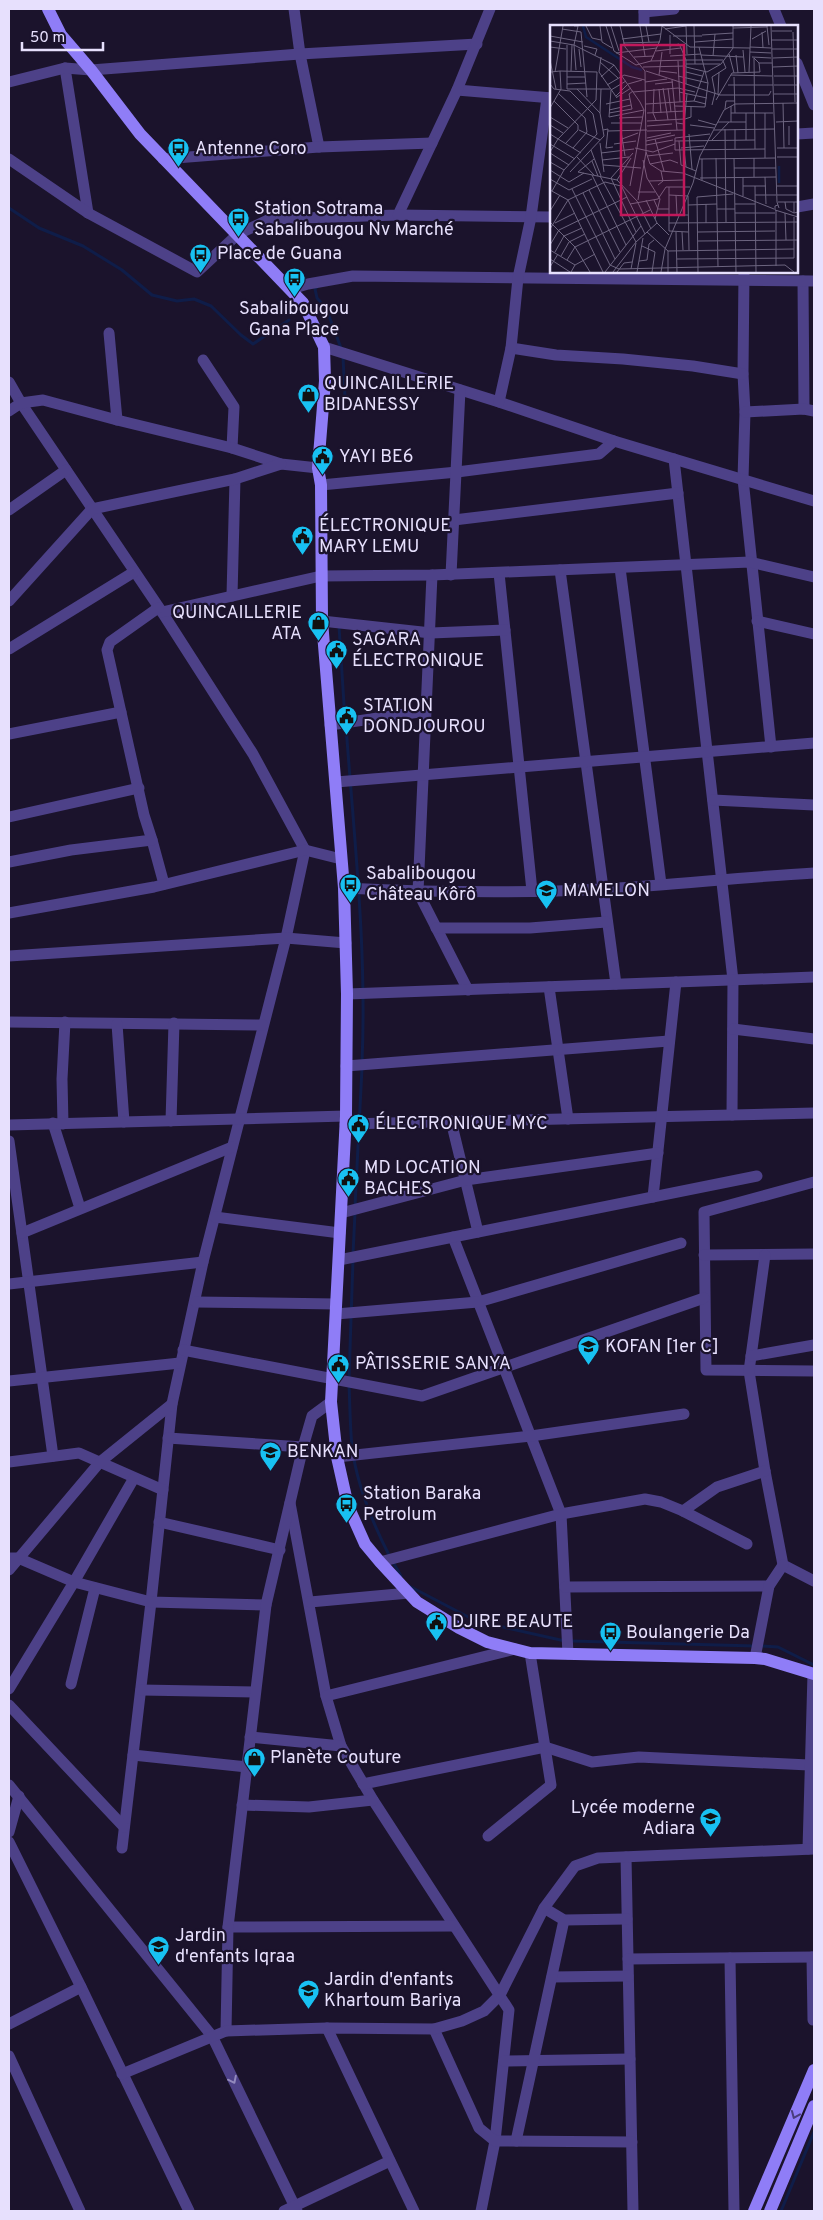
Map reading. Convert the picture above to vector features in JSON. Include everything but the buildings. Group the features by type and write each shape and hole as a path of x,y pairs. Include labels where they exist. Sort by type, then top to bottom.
{"main road":[{"path":"48,9 62,36 91,70 140,134 303,303 324,347 325,381 318,468 321,485 322,621 344,888 347,994 346,1120 331,1402 337,1457 348,1506 365,1544 418,1602 459,1628 487,1642 530,1653 755,1658 814,1674"},
{"path":"754,2211 810,2088 814,2070"},
{"path":"770,2211 814,2106"}],"street":[{"path":"294,9 300,54 318,147"},
{"path":"398,215 478,44 490,9"},
{"path":"644,25 644,10 674,9"},
{"path":"774,9 782,25"},
{"path":"9,82 65,68 91,70 300,54 478,44"},
{"path":"798,65 814,105"},
{"path":"65,68 88,213"},
{"path":"457,90 550,98 531,217 518,278 511,348 499,402"},
{"path":"798,134 814,133"},
{"path":"163,159 318,147 432,143"},
{"path":"9,159 88,213 197,272 238,234 270,218 398,215 550,217"},
{"path":"798,207 814,204"},
{"path":"291,290 308,284 353,276 518,278 743,276 809,281 809,410 745,412"},
{"path":"743,276 745,412 743,479 750,562 771,747"},
{"path":"108,333 117,420"},
{"path":"324,347 499,402 614,442 814,501"},
{"path":"511,348 556,355 684,365 743,374"},
{"path":"203,360 234,407 232,448"},
{"path":"9,382 253,754 305,850 286,938 238,1119 203,1262 196,1302 183,1350 172,1404 122,1848"},
{"path":"451,574 460,390"},
{"path":"9,411 21,403 43,400 232,448 281,464 318,468"},
{"path":"321,485 457,472 599,454 614,442"},
{"path":"674,459 733,980 732,1115"},
{"path":"9,601 92,509 235,479 281,464"},
{"path":"9,510 66,470"},
{"path":"232,596 235,479"},
{"path":"454,520 678,493"},
{"path":"164,884 144,815 107,650 110,642 160,610 321,576 432,575 750,562 814,577"},
{"path":"620,568 662,884"},
{"path":"560,570 606,922 616,984"},
{"path":"9,649 134,572"},
{"path":"499,572 532,891"},
{"path":"432,575 431,633 418,892 468,990"},
{"path":"322,621 431,633 505,630"},
{"path":"757,621 814,634"},
{"path":"330,725 426,711"},
{"path":"9,734 121,712"},
{"path":"336,782 814,743"},
{"path":"9,818 139,788"},
{"path":"712,800 814,805"},
{"path":"9,862 72,850 152,840"},
{"path":"9,913 164,884 305,850 341,859"},
{"path":"344,888 418,892 602,889 721,878 814,873"},
{"path":"436,928 530,928 606,922"},
{"path":"9,956 286,938 346,943"},
{"path":"347,994 814,977"},
{"path":"653,1197 676,982"},
{"path":"549,987 568,1119"},
{"path":"9,1022 263,1025"},
{"path":"65,1022 58,1124 80,1208"},
{"path":"171,1120 174,1023"},
{"path":"117,1024 124,1122"},
{"path":"732,1029 814,1039"},
{"path":"346,1066 669,1041"},
{"path":"9,1125 238,1119 451,1121 814,1113"},
{"path":"451,1121 478,1232"},
{"path":"9,1140 53,1456"},
{"path":"22,1233 232,1147"},
{"path":"341,1213 466,1180 658,1152"},
{"path":"338,1260 757,1176"},
{"path":"814,1182 704,1212 706,1370 814,1371"},
{"path":"215,1217 340,1233"},
{"path":"453,1237 562,1514 568,1654"},
{"path":"196,1302 336,1310 478,1302 681,1243"},
{"path":"704,1255 814,1254"},
{"path":"755,1658 769,1586 783,1566 749,1371 765,1255"},
{"path":"9,1284 203,1262"},
{"path":"183,1350 422,1396 704,1298"},
{"path":"751,1356 814,1345"},
{"path":"9,1381 180,1363"},
{"path":"226,2031 228,1927 266,1605 302,1447 312,1416 331,1402"},
{"path":"9,1570 13,1558 100,1462 172,1404"},
{"path":"337,1457 531,1436 684,1414"},
{"path":"168,1438 302,1447"},
{"path":"9,1462 79,1454 162,1490"},
{"path":"683,1511 718,1487 765,1471"},
{"path":"9,1689 134,1478"},
{"path":"380,1562 562,1514 645,1499 661,1502 683,1511 747,1544"},
{"path":"290,1503 310,1602 326,1696 341,1746 373,1800 509,2010 495,2141 481,2211"},
{"path":"159,1522 280,1550"},
{"path":"13,1558 74,1582 151,1602 266,1605"},
{"path":"783,1566 814,1582"},
{"path":"565,1587 769,1586"},
{"path":"71,1684 95,1588"},
{"path":"310,1602 409,1594"},
{"path":"326,1696 515,1649"},
{"path":"488,1836 551,1785 530,1653"},
{"path":"122,2074 226,2031 328,2028 434,2029 462,2021 484,2011 500,1995 544,1908 575,1866 598,1858 811,1849 812,1779 809,1765 814,1674"},
{"path":"141,1690 255,1692"},
{"path":"9,1705 124,1827"},
{"path":"250,1737 341,1746"},
{"path":"363,1784 545,1747 592,1762 639,1758 809,1765"},
{"path":"133,1755 247,1766"},
{"path":"9,1785 212,2036 292,2210 390,2161"},
{"path":"9,1832 18,1796"},
{"path":"242,1805 308,1807 373,1800"},
{"path":"9,1842 189,2211"},
{"path":"626,1857 633,2211"},
{"path":"544,1908 564,1920 628,1920"},
{"path":"516,2142 564,1920"},
{"path":"228,1927 454,1926"},
{"path":"628,1959 813,1957 813,2020"},
{"path":"730,1958 734,2211"},
{"path":"552,1977 628,1976"},
{"path":"9,2024 81,1987"},
{"path":"328,2028 414,2211"},
{"path":"434,2029 479,2128 495,2141 632,2142"},
{"path":"9,2056 80,2211"},
{"path":"504,2061 630,2059"}],"waterway":[{"path":"9,208 39,228 83,246 122,270 152,295 177,301 194,299 211,306 253,344 289,320"},
{"path":"317,287 315,289 317,298 326,308 341,348"},
{"path":"343,357 345,397"},
{"path":"339,626 345,720"},
{"path":"346,726 361,936 363,978 362,1062"},
{"path":"355,1206 362,1068"},
{"path":"353,1254 355,1213"},
{"path":"349,1379 353,1260"},
{"path":"349,1385 350,1424 354,1461 361,1490 371,1517 390,1557"},
{"path":"393,1562 401,1576"},
{"path":"409,1586 476,1621 565,1641"},
{"path":"571,1641 755,1646"},
{"path":"761,1646 778,1647 814,1665"},
{"path":"781,2211 814,2132"}],"place":[{"name":"Antenne Coro","path":"179,168"},
{"name":"Station Sotrama Sabalibougou Nv Marché","path":"238,238"},
{"name":"Place de Guana","path":"201,273"},
{"name":"Sabalibougou Gana Place","path":"294,298"},
{"name":"QUINCAILLERIE BIDANESSY","path":"308,413"},
{"name":"YAYI BE6","path":"323,476"},
{"name":"ÉLECTRONIQUE MARY LEMU","path":"303,555"},
{"name":"QUINCAILLERIE ATA","path":"318,642"},
{"name":"SAGARA ÉLECTRONIQUE","path":"336,669"},
{"name":"STATION DONDJOUROU","path":"347,735"},
{"name":"Sabalibougou Château Kôrô","path":"350,903"},
{"name":"MAMELON","path":"547,910"},
{"name":"ÉLECTRONIQUE MYC","path":"359,1143"},
{"name":"MD LOCATION BACHES","path":"348,1197"},
{"name":"KOFAN [1er C]","path":"589,1366"},
{"name":"PÂTISSERIE SANYA","path":"339,1383"},
{"name":"BENKAN","path":"271,1471"},
{"name":"Station Baraka Petrolum","path":"347,1523"},
{"name":"DJIRE BEAUTE","path":"436,1641"},
{"name":"Boulangerie Da","path":"610,1652"},
{"name":"Planète Couture","path":"254,1777"},
{"name":"Lycée moderne Adiara","path":"711,1837"},
{"name":"Jardin d'enfants Iqraa","path":"159,1965"},
{"name":"Jardin d'enfants Khartoum Bariya","path":"308,2009"}]}
